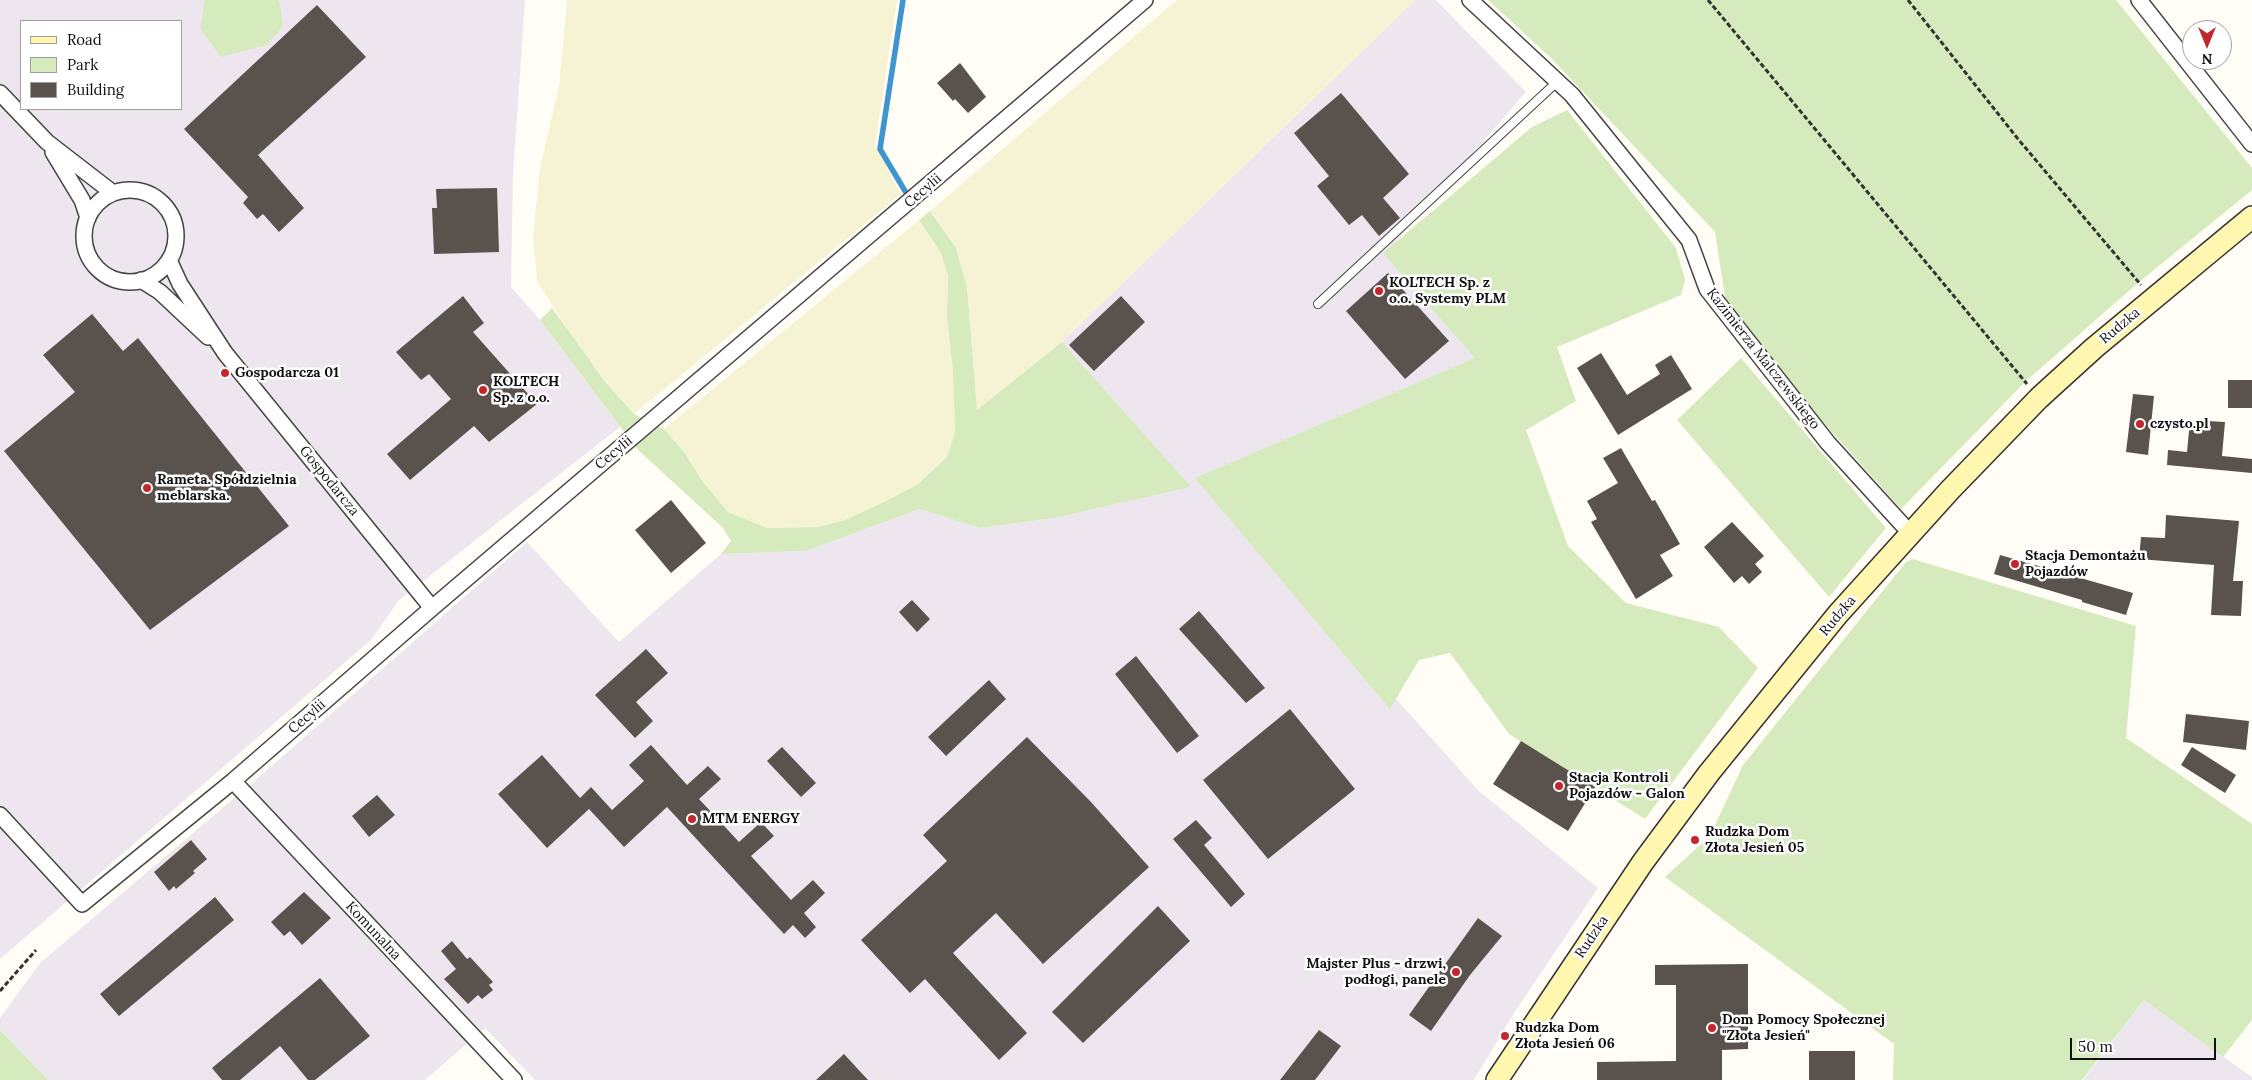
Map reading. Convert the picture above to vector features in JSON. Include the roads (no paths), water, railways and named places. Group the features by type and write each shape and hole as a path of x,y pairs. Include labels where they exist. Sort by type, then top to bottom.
{"street":[{"name":"Cecylii","path":"0,815 82,904 233,781 432,608 1145,0"},
{"name":"Kazimierza Malczewskiego","path":"1470,0 1572,95 1689,240 1708,289 1714,297 1828,443 1910,533"},
{"path":"2139,0 2252,144"},
{"path":"0,93 47,142 113,193"},
{"path":"47,142 82,200 88,218"},
{"path":"127,190 141,191 154,197 166,206 173,218 176,233 175,247 169,260 160,271 141,280 120,280 107,275 96,266 88,254 84,240 88,218 95,206 113,193 127,190"},
{"name":"Rudzka","path":"1497,1080 1638,870 1709,773 1838,614 1910,533 2039,398 2094,348 2252,217"},
{"name":"Gospodarcza","path":"169,260 180,284 226,353 432,608"},
{"name":"Gospodarcza","path":"141,280 160,292 226,353"},
{"name":"Komunalna","path":"233,781 514,1080"}],"lane":[{"path":"1318,304 1558,81"}],"waterway":[{"path":"903,0 880,149 905,191"}],"place":[{"name":"KOLTECH Sp. z o.o. Systemy PLM","path":"1379,291"},
{"name":"Gospodarcza 01","path":"225,373"},
{"name":"KOLTECH Sp. z o.o.","path":"483,390"},
{"name":"czysto.pl","path":"2140,424"},
{"name":"Rameta. Spółdzielnia meblarska.","path":"147,488"},
{"name":"Stacja Demontażu Pojazdów","path":"2015,564"},
{"name":"Stacja Kontroli Pojazdów - Galon","path":"1559,786"},
{"name":"MTM ENERGY","path":"692,819"},
{"name":"Rudzka Dom Złota Jesień 05","path":"1695,840"},
{"name":"Majster Plus - drzwi, podłogi, panele","path":"1456,972"},
{"name":"Dom Pomocy Społecznej \"Złota Jesień\"","path":"1712,1028"},
{"name":"Rudzka Dom Złota Jesień 06","path":"1505,1036"}]}
